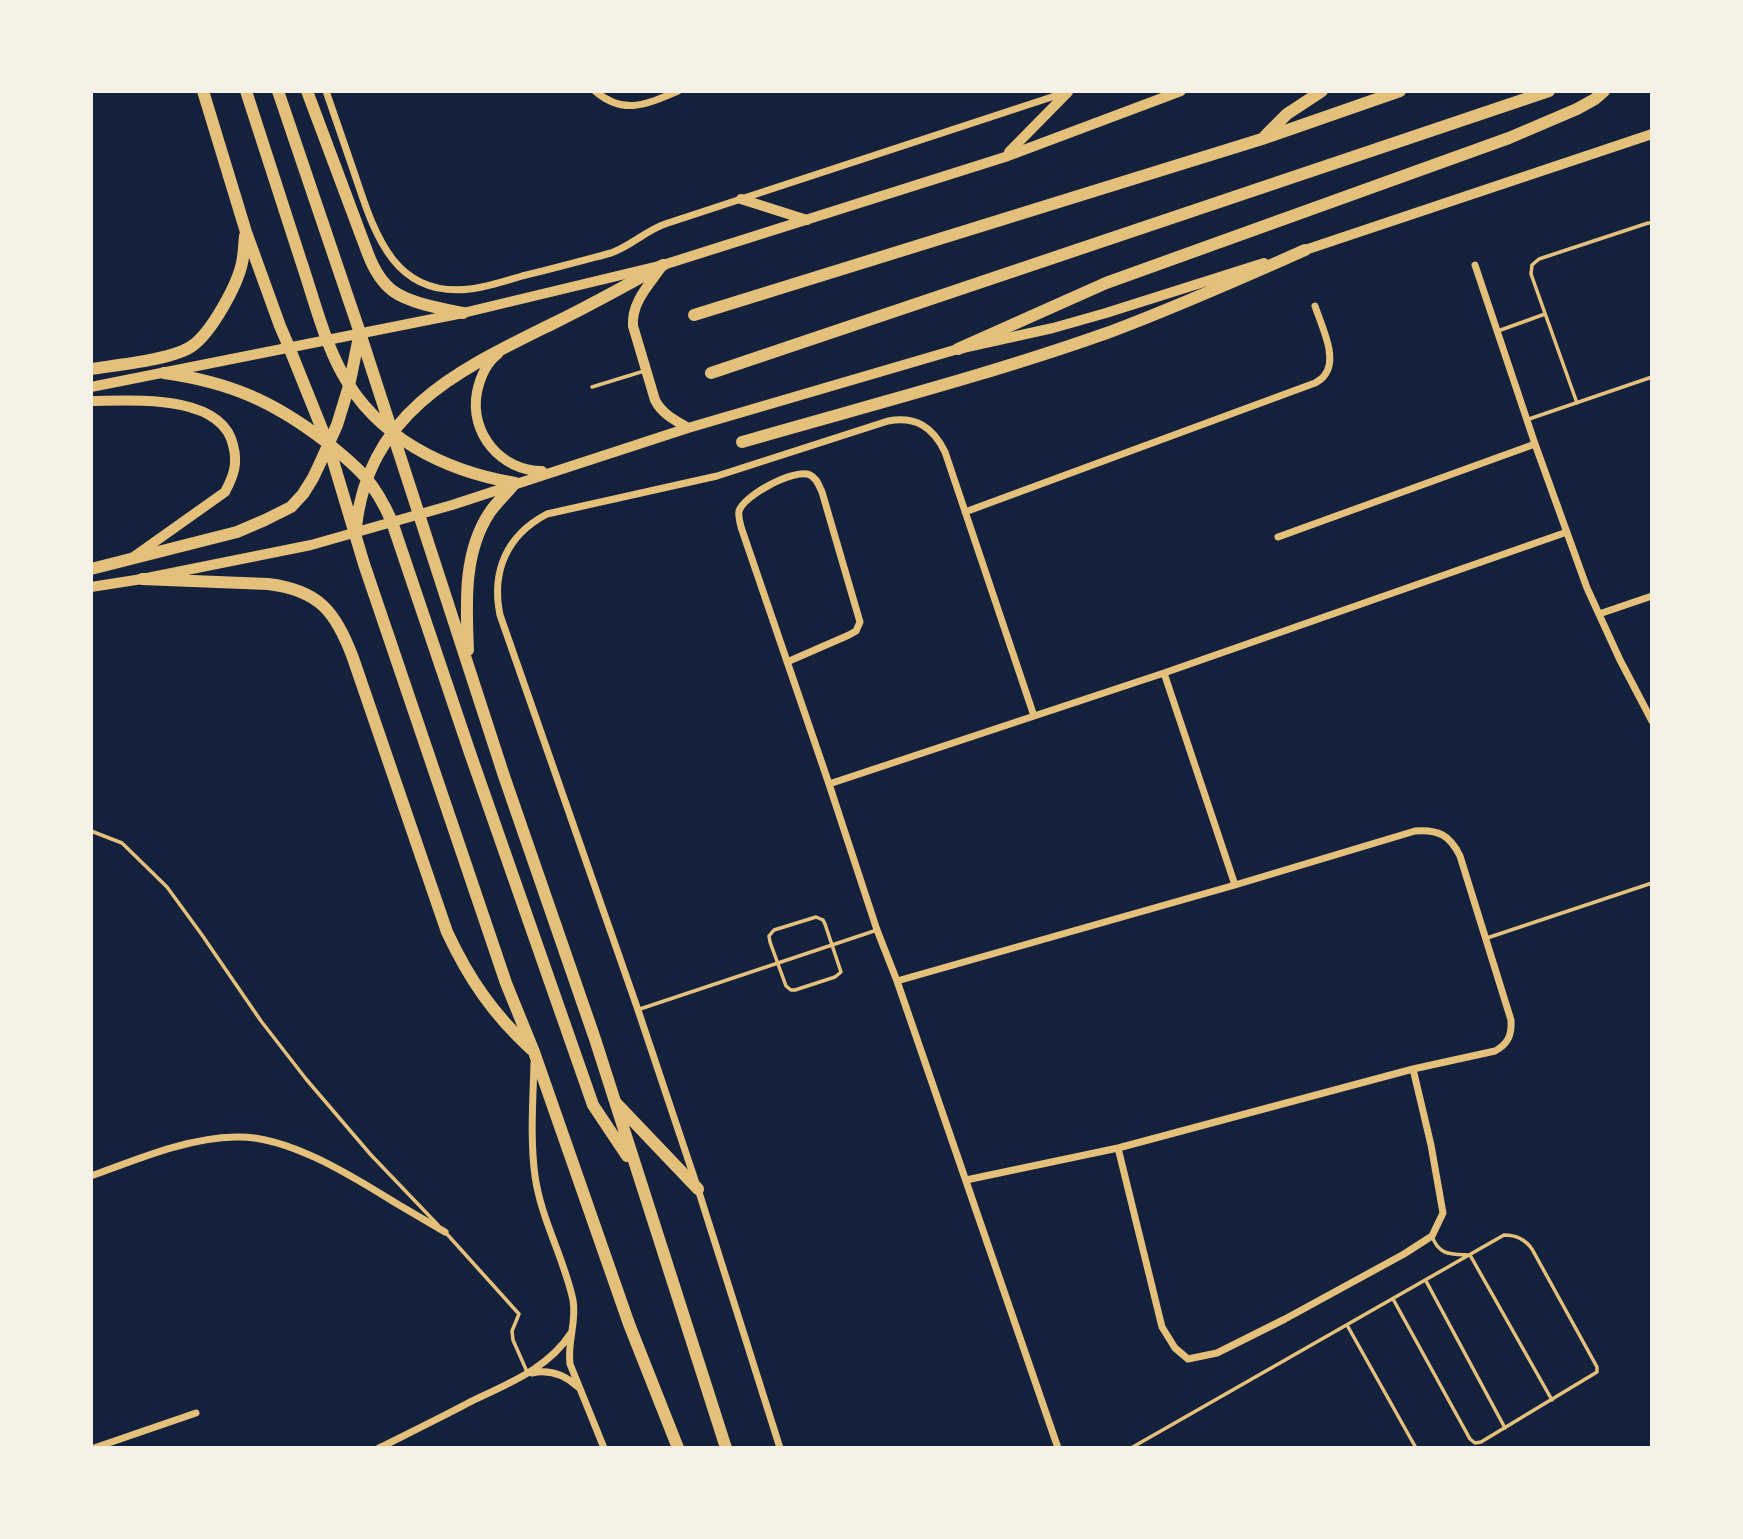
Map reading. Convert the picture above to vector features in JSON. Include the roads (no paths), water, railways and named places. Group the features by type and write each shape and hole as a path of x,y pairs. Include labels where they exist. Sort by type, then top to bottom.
{"main road":[{"path":"203,91 246,232 279,326 328,444 502,970 534,1052 629,1324 678,1448"},
{"path":"246,91 327,339 349,386 391,433 430,457 486,478 515,483"},
{"path":"278,91 504,776 595,1039 726,1448"},
{"path":"307,91 368,254 379,275 392,291 399,295 463,313"},
{"path":"1005,157 1070,91"},
{"path":"91,387 463,313 663,265 1005,157 1181,91"},
{"path":"1262,139 1287,114 1322,91"},
{"path":"694,315 1262,139 1399,91"},
{"path":"711,373 1549,91"},
{"path":"958,349 1106,283 1509,138 1577,109 1604,91"},
{"path":"91,587 302,547 452,505 688,428 958,349 1054,328 1106,313 1305,250 1652,134"},
{"path":"741,199 807,220"},
{"path":"91,369 172,354 191,346 207,332 223,307 242,265 246,232"},
{"path":"742,442 982,373 1103,334 1195,299 1305,250"},
{"path":"355,532 367,478 391,433 413,409 448,380 663,265"},
{"path":"663,265 637,302 633,313 633,326 658,407 688,428"},
{"path":"91,569 237,532 291,507 308,486 340,415 360,333"},
{"path":"511,344 492,359 480,379 475,402 478,426 490,447 508,463 530,471 555,471"},
{"path":"164,373 217,383 282,411 355,466 377,492 392,522 593,1105 636,1170"},
{"path":"91,401 144,400 190,407 206,412 221,423 232,438 236,457 234,475 225,492 132,558"},
{"path":"468,664 469,576 475,540 491,512 515,483"},
{"path":"142,579 286,586 314,598 333,615 344,633 353,658 447,932 481,993 512,1031 534,1052"},
{"path":"615,1101 698,1189"}],"street":[{"path":"327,91 376,234 387,253 407,273 421,282 446,290 482,287 618,250 657,227 1070,91"},
{"path":"595,91 603,98 625,106 650,103 678,91"},
{"path":"1475,265 1587,588 1652,721"},
{"path":"965,512 1315,383 1324,376 1331,363 1330,351 1315,306"},
{"path":"780,1448 638,1010 500,615 498,574 506,553 517,537 547,514 717,476 888,421 911,421 932,432 945,452 1034,716"},
{"path":"1278,537 1535,444"},
{"path":"787,662 849,635 856,631 860,622 822,492 816,479 808,474 798,473 749,497 740,509 741,527 877,930 967,1180 1055,1447"},
{"path":"829,784 1164,673 1567,532"},
{"path":"1599,614 1652,596"},
{"path":"1164,673 1235,885"},
{"path":"897,981 1415,831 1438,832 1455,846 1460,856 1511,1020 1512,1030 1503,1046 1495,1051 1413,1069 1118,1148 967,1180"},
{"path":"534,1052 535,1178 573,1299 570,1364 604,1448"},
{"path":"1118,1148 1162,1327 1175,1348 1188,1359 1217,1353 1285,1319 1432,1236 1443,1213 1431,1145 1413,1069"},
{"path":"91,1176 176,1146 203,1140 239,1136 268,1140 329,1164 445,1232"},
{"path":"528,1374 554,1354 573,1329"},
{"path":"379,1448 528,1374 550,1372 561,1375 580,1388"},
{"path":"94,1448 196,1413"}],"lane":[{"path":"1577,403 1531,269 1535,261 1652,223"},
{"path":"1497,331 1545,314"},
{"path":"592,387 646,370"},
{"path":"1527,420 1652,377"},
{"path":"91,831 122,844 167,887 261,1021 306,1079 371,1155 519,1314 512,1331 513,1340 528,1374"},
{"path":"1485,939 1652,883"},
{"path":"816,917 823,920 841,972 835,977 791,990 786,986 778,963 769,939 771,933 816,917"},
{"path":"638,1010 877,930"},
{"path":"1131,1448 1504,1235 1517,1236 1532,1249 1597,1369 1595,1374 1481,1442 1472,1441 1393,1299"},
{"path":"1432,1236 1435,1245 1444,1252 1470,1255"},
{"path":"1470,1255 1552,1399"},
{"path":"1426,1281 1505,1428"},
{"path":"1347,1325 1416,1448"}]}
